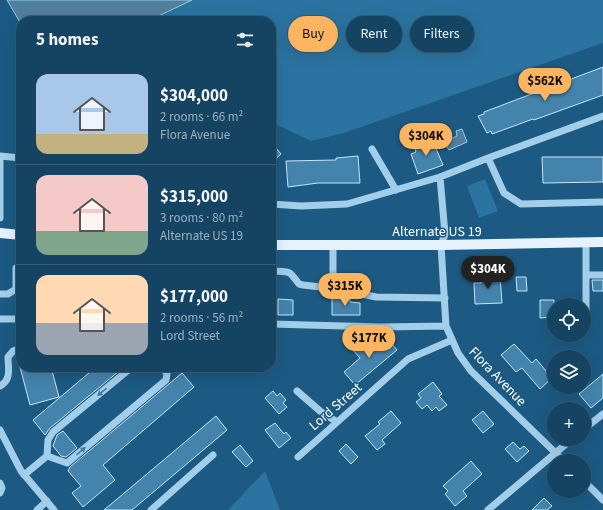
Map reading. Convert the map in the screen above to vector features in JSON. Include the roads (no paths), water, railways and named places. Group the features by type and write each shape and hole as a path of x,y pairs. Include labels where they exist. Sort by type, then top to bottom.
{"main road":[{"path":"0,233 16,235"},
{"name":"Alternate US 19","path":"276,245 441,245 603,242"}],"street":[{"path":"276,204 301,206 347,204 440,177 603,116"},
{"path":"372,148 396,190"},
{"path":"0,156 16,158"},
{"path":"488,158 504,193 521,204 603,202"},
{"path":"0,161 0,218"},
{"name":"Flora Avenue","path":"440,177 445,234 441,245 446,326 458,353 471,371 556,453"},
{"path":"586,242 586,298"},
{"path":"333,245 333,289"},
{"path":"0,294 8,294 16,289 16,268"},
{"path":"276,271 293,274 299,284 304,286 333,289 376,297 445,298"},
{"path":"587,275 603,274"},
{"path":"0,319 16,319"},
{"path":"276,324 381,327 446,326"},
{"name":"Lord Street","path":"298,457 408,359 452,340"},
{"path":"0,386 6,383 8,379 8,357 16,350"},
{"path":"24,474 47,456 48,440 53,432 126,372"},
{"path":"47,456 67,463 166,380 167,374 166,372"},
{"path":"297,391 320,411 337,422"},
{"path":"591,423 603,414"},
{"path":"0,430 24,474 54,510"},
{"path":"488,510 564,446"},
{"path":"151,510 213,455"},
{"path":"0,483 2,488 0,493"},
{"path":"591,488 603,500"},
{"path":"37,510 47,501"}]}
